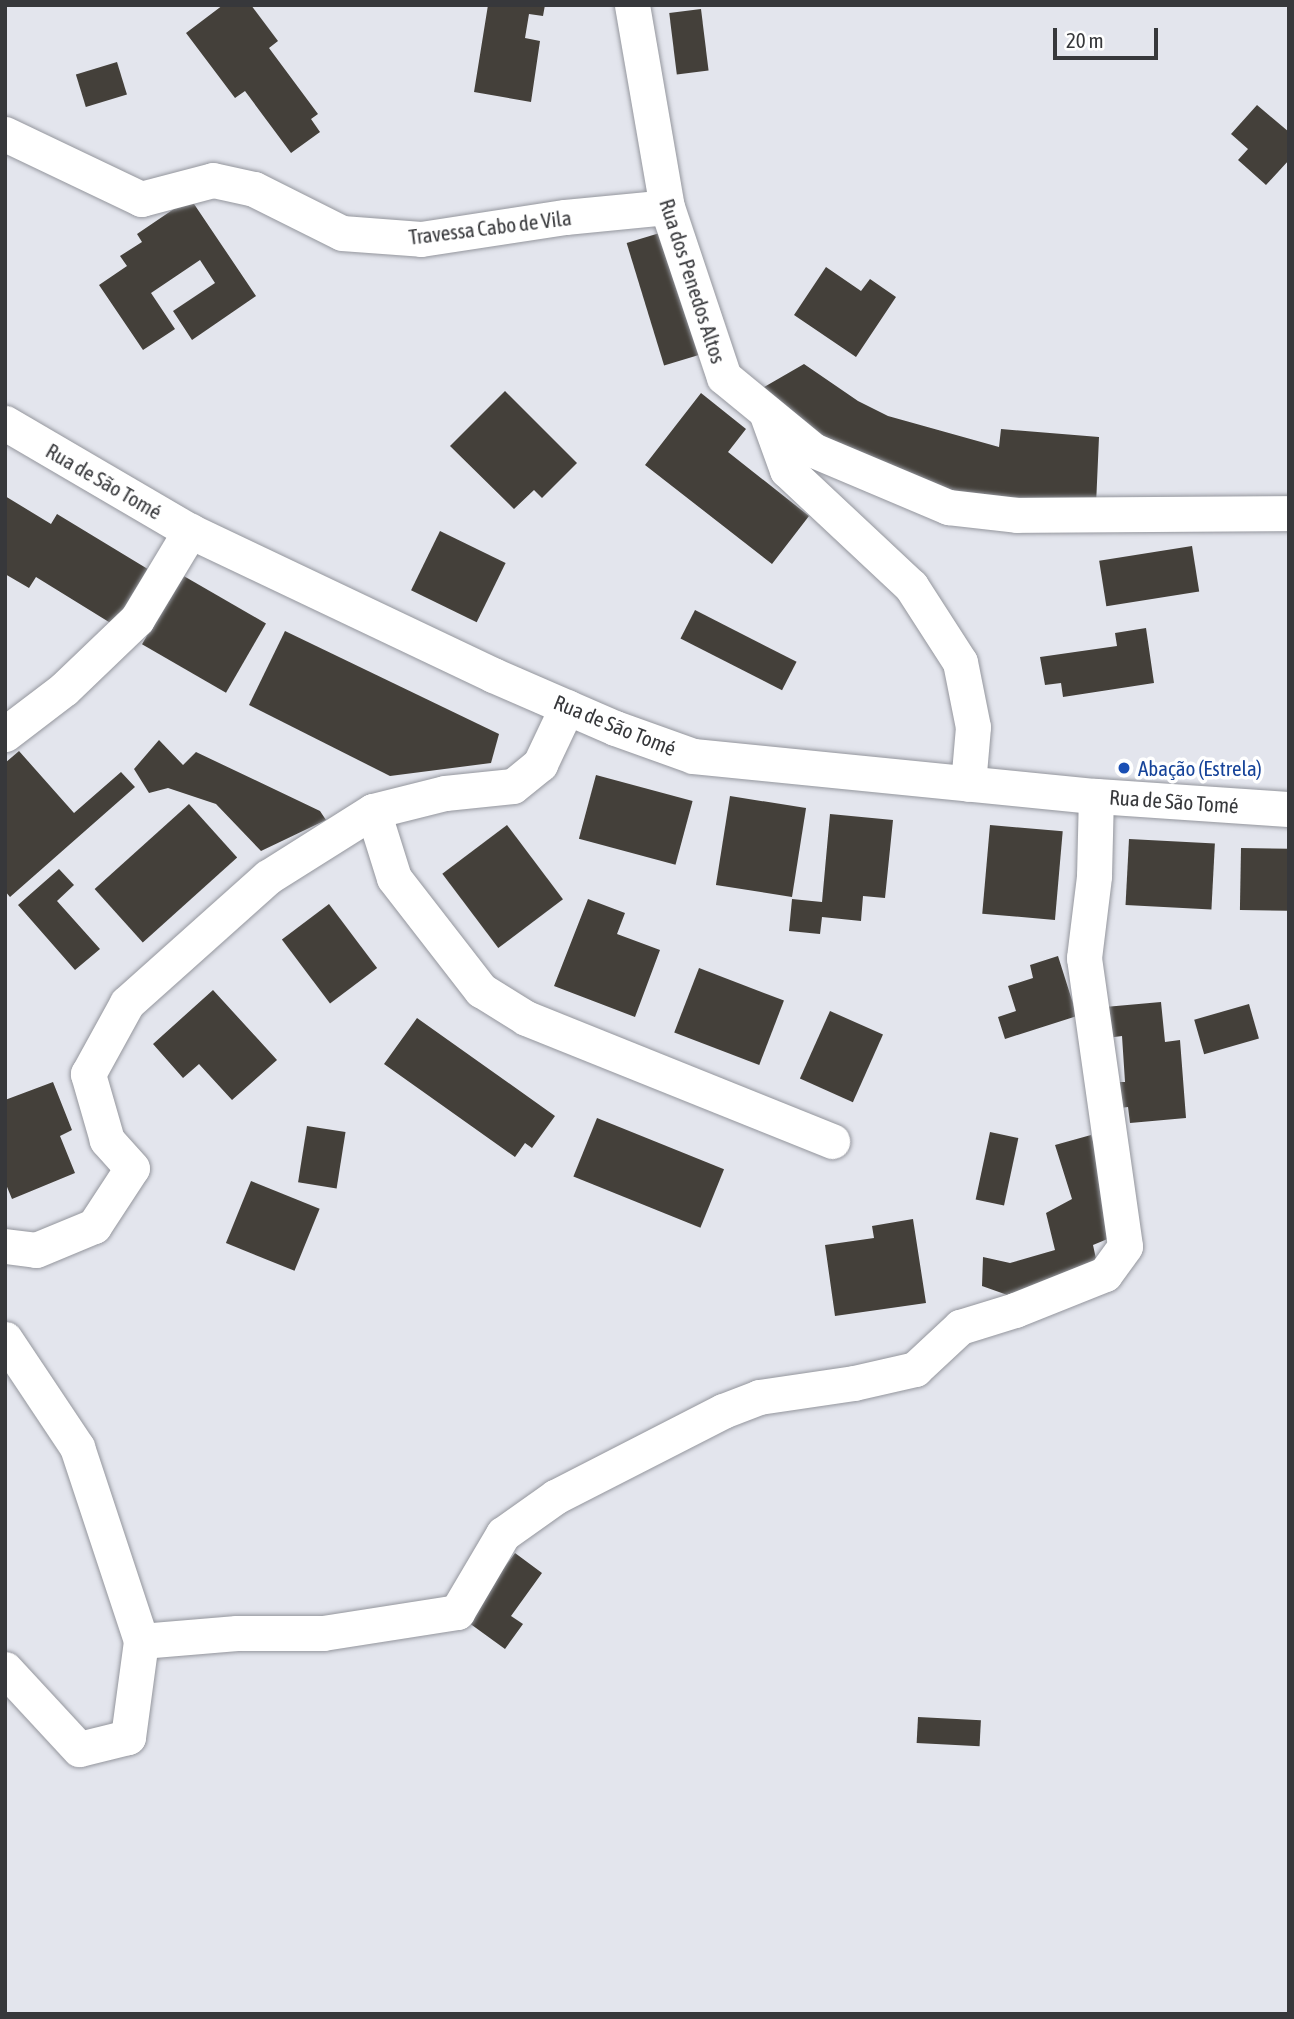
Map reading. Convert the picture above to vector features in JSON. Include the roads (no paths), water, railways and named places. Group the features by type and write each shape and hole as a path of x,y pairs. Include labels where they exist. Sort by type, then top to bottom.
{"street":[{"name":"Rua dos Penedos Altos","path":"632,5 667,207 724,377 813,450 948,507 1017,515 1289,513"},
{"name":"Travessa Cabo de Vila","path":"5,134 141,199 213,180 254,189 342,233 421,239 565,217 667,207"},
{"path":"766,412 787,470 911,586 960,663 973,727 968,784"},
{"name":"Rua de São Tomé","path":"5,423 190,531 567,707 694,756 1096,796 1289,809"},
{"path":"5,734 64,689 137,619 190,531"},
{"path":"5,1246 36,1250 94,1226 132,1168 107,1140 88,1073 128,1003 268,877 373,811 445,793 513,786 541,764 567,707"},
{"path":"141,1641 237,1633 323,1633 457,1612 503,1534 555,1497 723,1411 760,1397 854,1383 915,1369 960,1327 1015,1310 1105,1274 1125,1247 1084,958 1094,876 1096,796"},
{"path":"373,811 394,878 481,990 526,1018 832,1141"},
{"path":"5,1339 77,1447 141,1641 128,1737 79,1749 5,1669"}],"place":[{"name":"Abação (Estrela)","path":"1124,768"}]}
